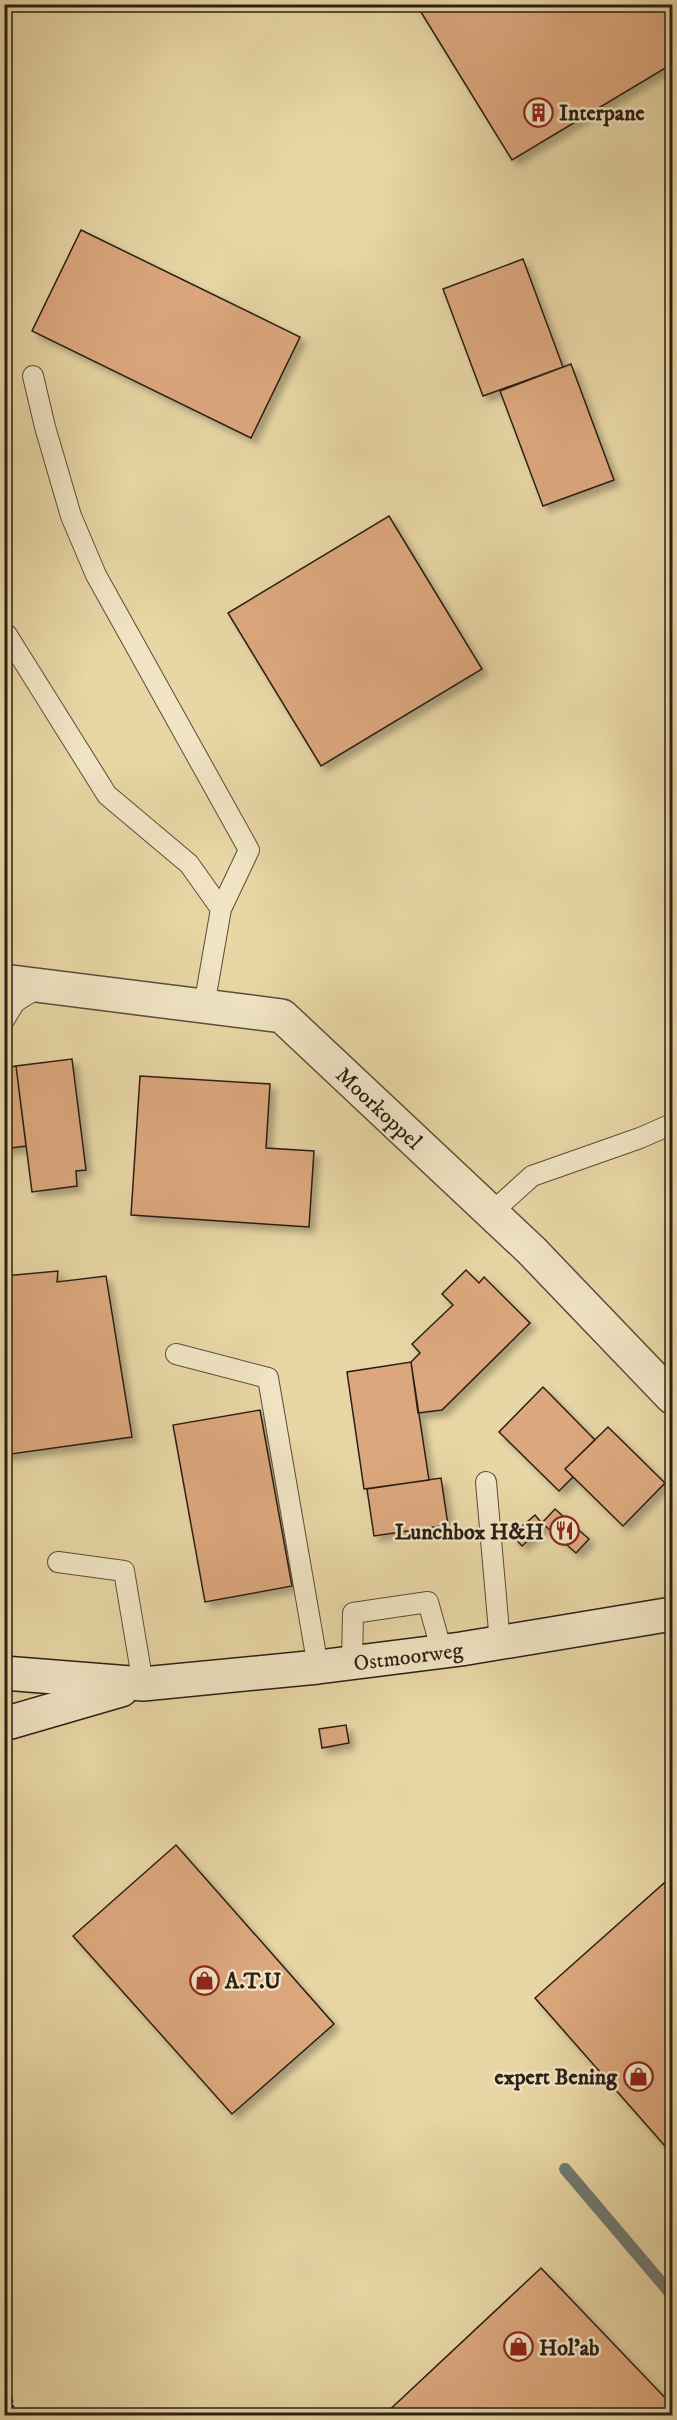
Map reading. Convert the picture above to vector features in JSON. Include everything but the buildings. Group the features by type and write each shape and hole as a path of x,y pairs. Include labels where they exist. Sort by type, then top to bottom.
{"street":[{"name":"Moorkoppel","path":"4,981 282,1017 531,1250 672,1397"},
{"name":"Ostmoorweg","path":"4,1673 143,1684 442,1652 672,1614"},
{"name":"Ostmoorweg","path":"4,1724 143,1684"}],"lane":[{"path":"33,376 71,516 96,575 249,850 221,909 204,1006"},
{"path":"7,634 107,795 189,864 221,909"},
{"path":"4,1020 15,1002 41,986"},
{"path":"491,1213 532,1176 640,1138 672,1124"},
{"path":"176,1354 268,1378 318,1667"},
{"path":"486,1482 500,1643"},
{"path":"58,1562 124,1570 143,1684"},
{"path":"352,1663 353,1613 428,1602 442,1652"}],"path":[{"path":"4,2361 14,2415"}],"waterway":[{"path":"565,2169 672,2295"}],"place":[{"name":"Interpane","path":"538,112"},
{"name":"Lunchbox H&H","path":"565,1531"},
{"name":"A.T.U","path":"204,1980"},
{"name":"expert Bening","path":"638,2076"},
{"name":"Hol'ab","path":"518,2347"}]}
